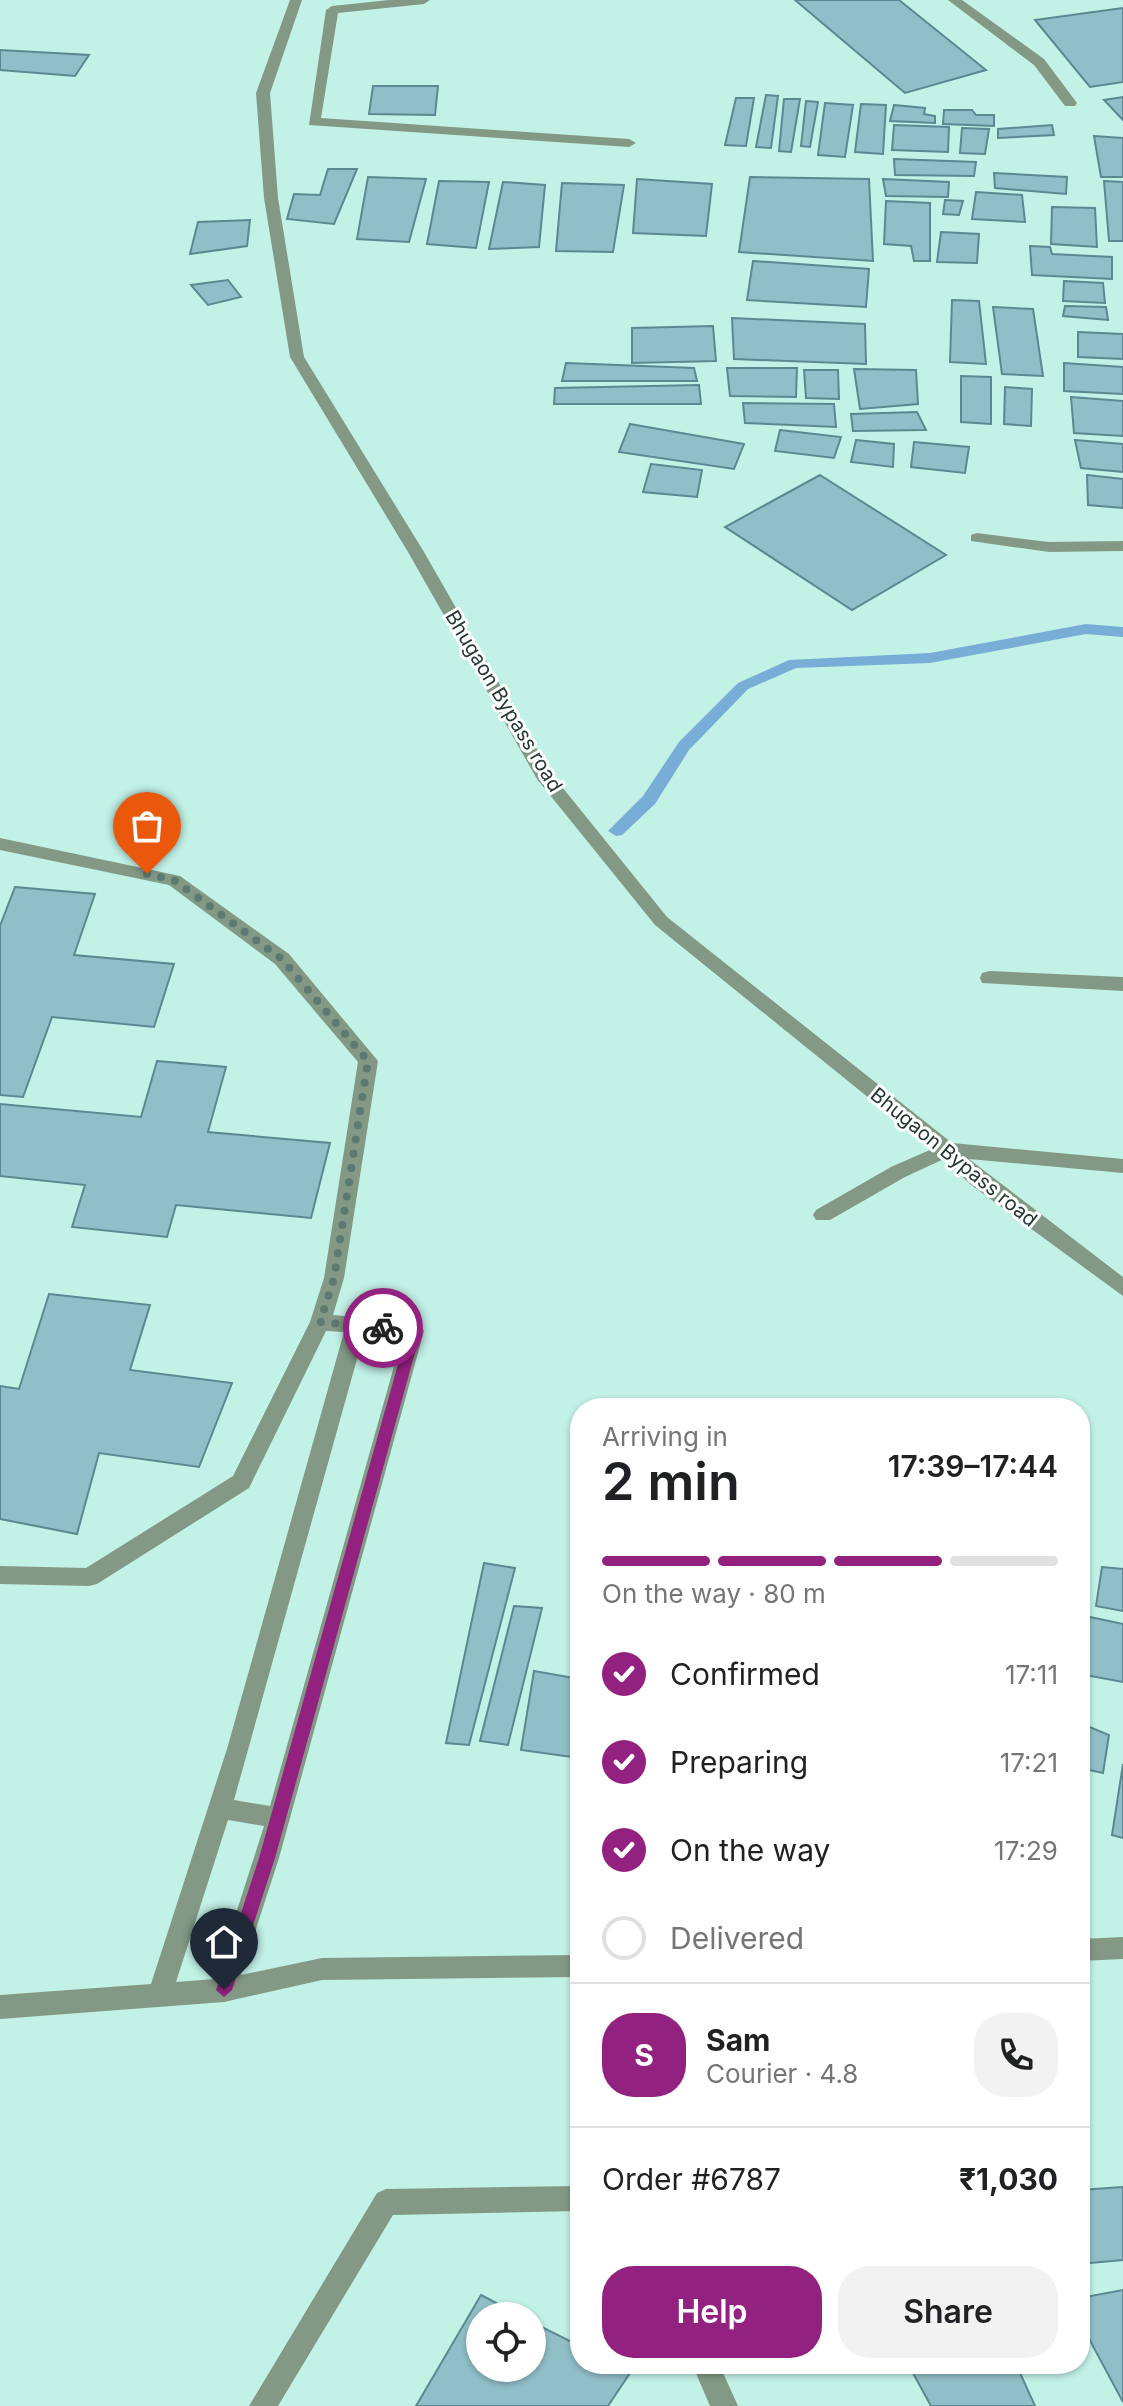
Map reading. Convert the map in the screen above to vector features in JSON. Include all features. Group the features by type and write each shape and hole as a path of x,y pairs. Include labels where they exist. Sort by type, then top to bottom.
{"street":[{"name":"Bhugaon Bypass road","path":"296,0 263,93 271,198 297,357 416,552 543,775 661,921 947,1150 977,1179 1123,1288"},
{"path":"424,0 332,10 314,122 629,143"},
{"path":"954,0 1039,62 1070,103"},
{"path":"977,538 1049,547 1123,546"},
{"path":"0,844 174,880 282,959 368,1061 334,1278 320,1322 241,1482 89,1577 0,1575"},
{"path":"989,978 1123,984"},
{"path":"823,1215 898,1172 947,1150 1123,1166"},
{"path":"224,1990 278,1818 414,1331 320,1322"},
{"path":"160,1994 239,1749 356,1325"},
{"path":"220,1808 278,1818"},
{"path":"1090,1950 1123,1948"},
{"path":"0,2007 224,1990 322,1969 570,1966"},
{"path":"263,2406 386,2202 570,2192"},
{"path":"710,2374 724,2406"}],"building":[{"path":"795,0 899,0 986,70 905,93"},
{"path":"1123,8 1123,82 1090,87 1035,20"},
{"path":"0,50 89,55 75,76 0,70"},
{"path":"373,86 438,86 435,115 369,114"},
{"path":"766,95 778,96 771,148 756,147"},
{"path":"1123,97 1123,120 1104,100"},
{"path":"736,98 754,98 746,146 725,145"},
{"path":"784,99 800,99 791,152 779,151"},
{"path":"806,101 818,102 810,147 801,146"},
{"path":"825,103 853,105 845,157 818,155"},
{"path":"861,104 886,105 883,154 855,152"},
{"path":"894,105 925,108 924,114 935,116 935,123 890,121"},
{"path":"944,110 972,110 976,115 994,115 994,126 943,124"},
{"path":"894,125 949,127 948,152 892,150"},
{"path":"1052,125 1054,135 998,138 998,129"},
{"path":"962,128 989,129 985,154 960,153"},
{"path":"1094,136 1123,138 1123,177 1101,177"},
{"path":"894,159 976,162 974,176 895,175"},
{"path":"328,169 357,169 334,224 287,219 294,194 320,195"},
{"path":"994,173 1067,177 1066,194 995,188"},
{"path":"368,177 426,179 409,242 357,239"},
{"path":"750,177 869,179 873,261 739,252"},
{"path":"637,179 712,184 706,236 633,233"},
{"path":"883,179 949,182 948,197 886,196"},
{"path":"439,181 489,182 476,248 427,244"},
{"path":"1104,181 1123,182 1123,241 1109,241"},
{"path":"503,182 545,185 539,247 489,249"},
{"path":"562,183 624,185 613,252 556,251"},
{"path":"976,192 1022,195 1025,222 972,219"},
{"path":"945,200 963,201 959,215 943,214"},
{"path":"886,201 930,203 930,261 914,261 911,246 884,244"},
{"path":"1052,207 1095,208 1097,247 1051,244"},
{"path":"250,220 247,246 190,254 198,222"},
{"path":"941,232 979,234 977,263 937,262"},
{"path":"1030,246 1050,247 1052,254 1112,257 1112,279 1032,275"},
{"path":"753,261 869,269 866,307 747,300"},
{"path":"228,280 241,297 208,305 191,285"},
{"path":"1064,281 1103,283 1105,303 1063,301"},
{"path":"952,300 979,301 986,364 950,362"},
{"path":"1065,306 1106,307 1108,320 1063,316"},
{"path":"993,307 1033,309 1043,376 1002,374"},
{"path":"732,318 865,324 866,364 734,359"},
{"path":"713,326 716,361 632,363 632,328"},
{"path":"1078,332 1123,334 1123,359 1078,357"},
{"path":"566,363 694,368 697,381 562,381"},
{"path":"1064,363 1123,367 1123,394 1064,391"},
{"path":"727,368 797,368 796,397 730,396"},
{"path":"854,369 916,370 918,404 860,409"},
{"path":"804,370 838,370 839,399 806,398"},
{"path":"961,376 991,377 991,424 961,422"},
{"path":"699,385 701,404 554,404 555,388"},
{"path":"1005,387 1032,389 1031,426 1004,424"},
{"path":"1071,397 1123,401 1123,436 1074,433"},
{"path":"743,403 834,404 836,427 745,423"},
{"path":"917,412 926,430 853,431 851,414"},
{"path":"630,424 744,444 734,469 619,452"},
{"path":"780,430 841,437 834,458 775,451"},
{"path":"856,440 894,444 893,467 851,462"},
{"path":"1075,440 1123,444 1123,472 1081,468"},
{"path":"914,442 969,447 965,473 911,467"},
{"path":"651,464 702,470 697,497 643,492"},
{"path":"820,475 946,555 852,610 725,527"},
{"path":"1087,475 1123,479 1123,508 1088,505"},
{"path":"15,887 95,894 74,955 174,964 154,1027 52,1017 23,1097 0,1095 0,926"},
{"path":"157,1061 226,1067 208,1132 330,1143 311,1218 176,1205 167,1237 72,1227 85,1185 0,1176 0,1104 141,1117"},
{"path":"49,1294 150,1305 130,1370 232,1383 199,1467 99,1453 77,1534 0,1519 0,1386 19,1389"},
{"path":"484,1563 515,1568 469,1745 446,1743"},
{"path":"1102,1567 1123,1569 1123,1611 1096,1606"},
{"path":"514,1606 542,1608 508,1745 480,1741"},
{"path":"1090,1617 1123,1624 1123,1682 1090,1676"},
{"path":"534,1671 570,1677 570,1757 521,1750"},
{"path":"1090,1727 1109,1735 1103,1773 1090,1770"},
{"path":"1123,1764 1123,1838 1112,1835"},
{"path":"1123,2187 1123,2260 1090,2263 1090,2189"},
{"path":"1123,2290 1123,2402 1090,2341 1090,2296"},
{"path":"481,2295 494,2302 477,2302"},
{"path":"466,2321 466,2382 546,2382 546,2329 570,2341 570,2374 629,2374 608,2406 416,2406"},
{"path":"913,2374 1021,2374 1035,2406 931,2406"}],"waterway":[{"path":"616,831 649,800 684,746 743,686 794,663 930,658 1086,629 1123,632"}],"way so far":[{"path":"147,874 174,880 282,959 368,1061 334,1278 320,1322 383,1328"}],"route":[{"path":"224,1990 267,1858 414,1331 383,1328"}]}
